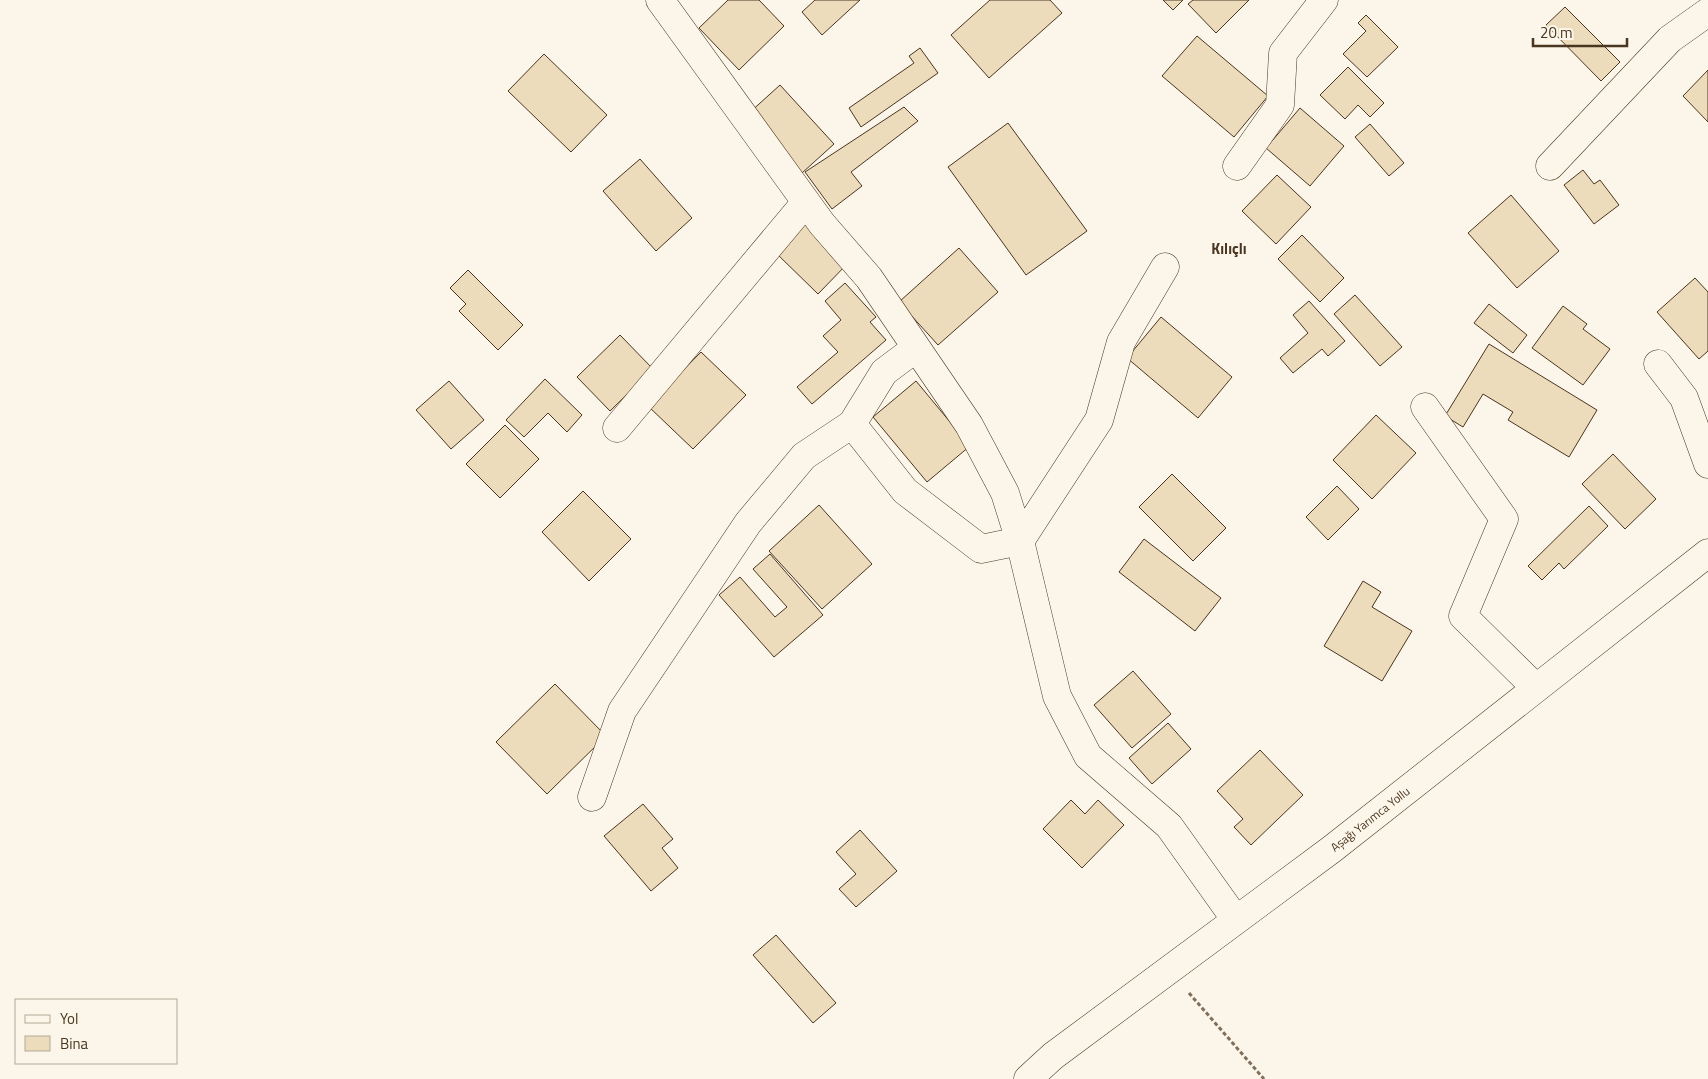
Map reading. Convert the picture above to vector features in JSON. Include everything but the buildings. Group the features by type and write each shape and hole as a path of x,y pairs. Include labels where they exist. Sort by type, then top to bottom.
{"street":[{"path":"660,0 822,224 869,278 969,425 1005,492 1020,541 1057,696 1088,756 1169,826 1236,920"},
{"path":"1237,166 1280,105 1283,52 1324,0"},
{"path":"1550,166 1670,39 1708,12"},
{"path":"617,428 806,202"},
{"path":"852,424 905,491 981,549 1020,541 1099,420 1121,342 1165,267"},
{"path":"592,797 622,712 748,523 804,456 852,424 884,372 916,348"},
{"path":"1658,364 1684,398 1708,464"},
{"path":"1425,408 1504,519 1463,616 1536,688"},
{"name":"Aşağı Yarımca Yollu","path":"1028,1079 1053,1056 1332,849 1708,553"}],"path":[{"path":"1169,970 1264,1079"}],"district":[{"name":"Kılıçlı","path":"1229,248"}]}
